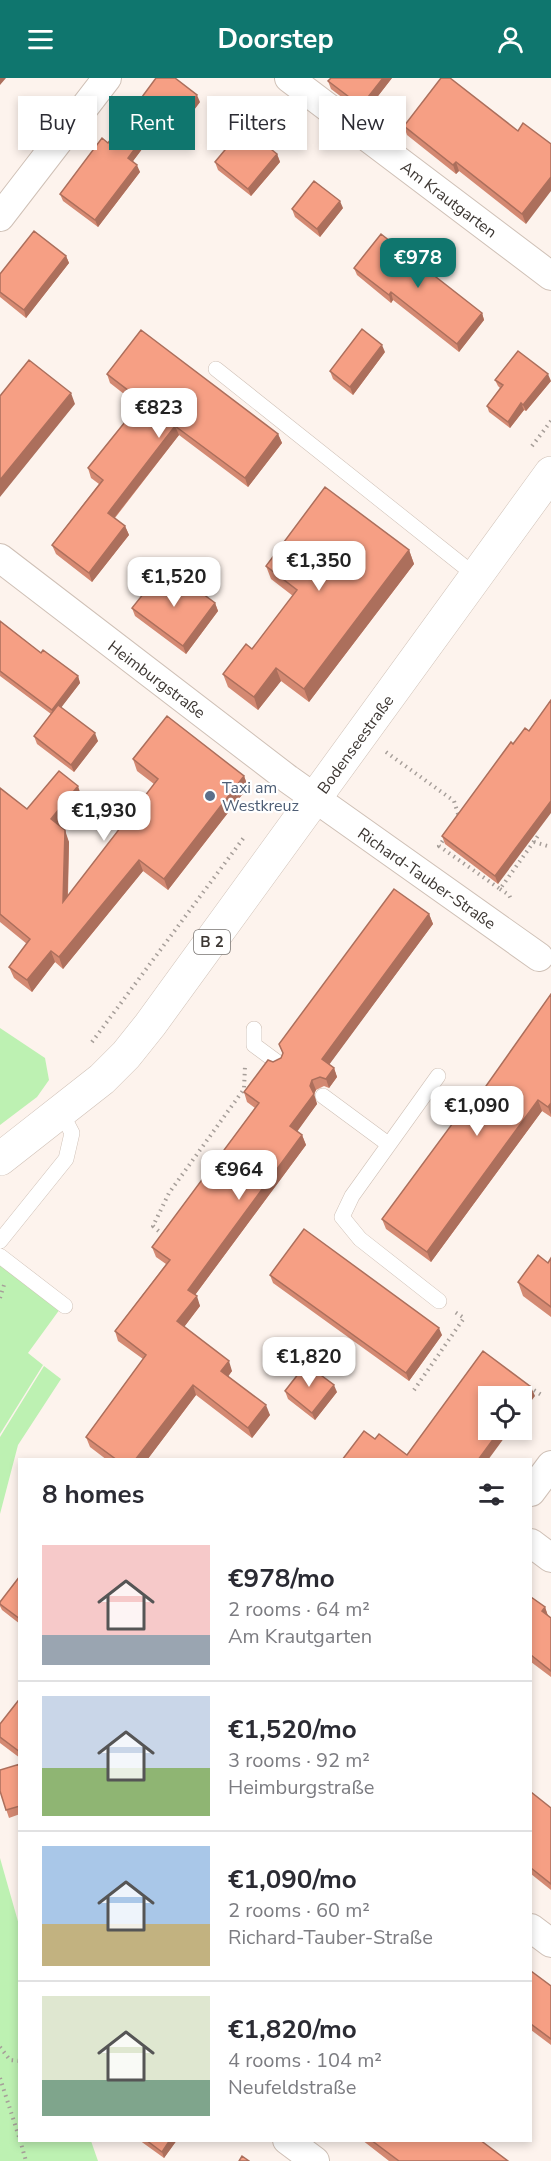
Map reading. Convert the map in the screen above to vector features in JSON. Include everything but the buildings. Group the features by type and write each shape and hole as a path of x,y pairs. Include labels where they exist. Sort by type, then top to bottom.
{"main road":[{"name":"Bodenseestraße","path":"0,1159 102,1079 126,1055 551,473"}],"street":[{"path":"0,217 107,78"},
{"name":"Am Krautgarten","path":"289,78 551,276"},
{"name":"Heimburgstraße","path":"0,558 315,799"},
{"name":"Richard-Tauber-Straße","path":"315,799 538,957"},
{"path":"532,1491 551,1465"},
{"path":"532,1544 551,1558"},
{"path":"532,1929 551,1943"},
{"path":"290,2142 315,2161"}],"lane":[{"path":"216,369 476,576"},
{"path":"254,1037 277,1062"},
{"path":"438,1076 352,1196 342,1216 360,1239 440,1301"},
{"path":"323,1096 388,1144"},
{"path":"0,1241 66,1159 72,1133 61,1112"},
{"path":"0,1256 65,1306"}],"path":[{"path":"385,751 454,801 459,817 439,846 509,895"},
{"path":"90,1044 251,829"},
{"path":"500,889 540,833"},
{"path":"534,842 551,847"},
{"path":"163,1234 153,1226 169,1193 244,1089 246,1057 254,1037"},
{"path":"414,1390 464,1318 440,1301"},
{"path":"525,1384 543,1396"},
{"path":"0,2047 10,2060 18,2061"},
{"path":"0,2078 18,2134"},
{"path":"21,2142 26,2161"}],"green space":[{"path":"0,1028 45,1058 49,1080 37,1097 0,1125"},
{"path":"0,1259 60,1309 28,1353 43,1365 0,1434"},
{"path":"44,1366 61,1379 18,1445 0,1514 0,1437"},
{"path":"0,1858 18,1921 18,2142 91,2142 98,2161 0,2161"}],"place":[{"name":"Taxi am Westkreuz","path":"210,796"}]}
